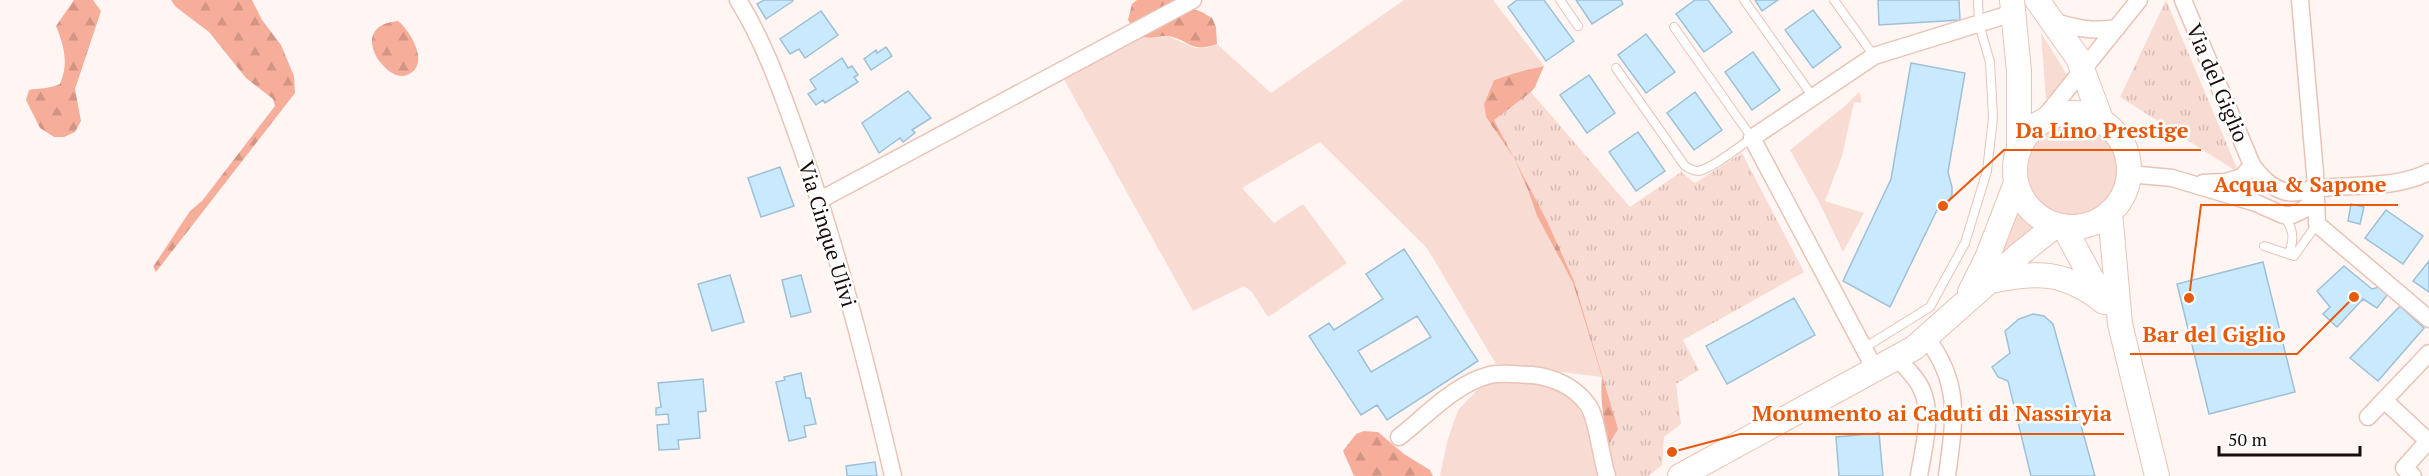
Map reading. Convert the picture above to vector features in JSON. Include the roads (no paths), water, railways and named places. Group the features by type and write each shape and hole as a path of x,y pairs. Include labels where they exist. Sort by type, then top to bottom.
{"main road":[{"path":"2037,0 2084,71 2102,122"},
{"path":"2012,7 2019,70 2019,150"},
{"path":"2070,113 2087,115 2102,122 2123,144 2128,159 2129,174 2126,188 2120,201 2096,222 2080,226 2060,226 2042,219 2022,197 2016,183 2015,166 2019,150 2027,135 2039,124 2054,116 2070,113"},
{"path":"1964,302 1987,258 2016,183"},
{"path":"2110,212 2120,324 2157,476"},
{"path":"1680,476 1898,359 1927,339 1964,302 2060,226"},
{"path":"2060,226 2104,302 2120,324"},
{"path":"1989,282 2034,273 2069,280 2085,287 2104,302"}],"street":[{"name":"Via Cinque Ulivi","path":"738,0 759,37 820,200 878,412 893,476"},
{"path":"820,200 1193,0"},
{"path":"2039,124 2139,0"},
{"name":"Via del Giglio","path":"2183,0 2252,165 2269,184 2285,192 2296,193 2315,189"},
{"path":"2300,0 2317,224 2429,319"},
{"path":"1876,371 1752,138 1874,56 1979,24 2012,7"},
{"path":"2052,21 2099,32 2117,28"},
{"name":"Via del Giglio","path":"2187,183 2226,182 2242,177 2252,165"},
{"path":"2315,189 2404,182 2429,172"},
{"name":"Via del Giglio","path":"2129,174 2172,178 2256,203 2283,215"},
{"path":"2283,215 2292,215 2308,206 2315,189"},
{"path":"1927,339 1946,369 1953,397 1953,430 1947,476"},
{"path":"2368,417 2429,353"},
{"path":"1898,359 1917,381 1925,397 1927,418 1919,476"},
{"path":"1399,438 1451,395 1477,380 1499,374 1537,376 1556,380 1575,390 1589,406 1607,476"},
{"path":"2384,400 2428,441 2404,468 2413,476"}],"lane":[{"path":"1560,0 1578,26"},
{"path":"1744,0 1813,97"},
{"path":"1834,0 1874,56"},
{"path":"1864,348 1930,307 1965,243 1987,171 1993,117 1990,62 1979,24 1978,0"},
{"path":"1616,68 1685,166 1692,170 1700,171 1752,138 1674,27"},
{"path":"2283,215 2291,225 2293,238 2291,255"},
{"path":"2291,255 2317,224"},
{"path":"2264,246 2291,255"}],"place":[{"name":"Da Lino Prestige","path":"1943,206"},
{"name":"Bar del Giglio","path":"2354,297"},
{"name":"Acqua & Sapone","path":"2189,298"},
{"name":"Monumento ai Caduti di Nassiryia","path":"1672,452"}]}
